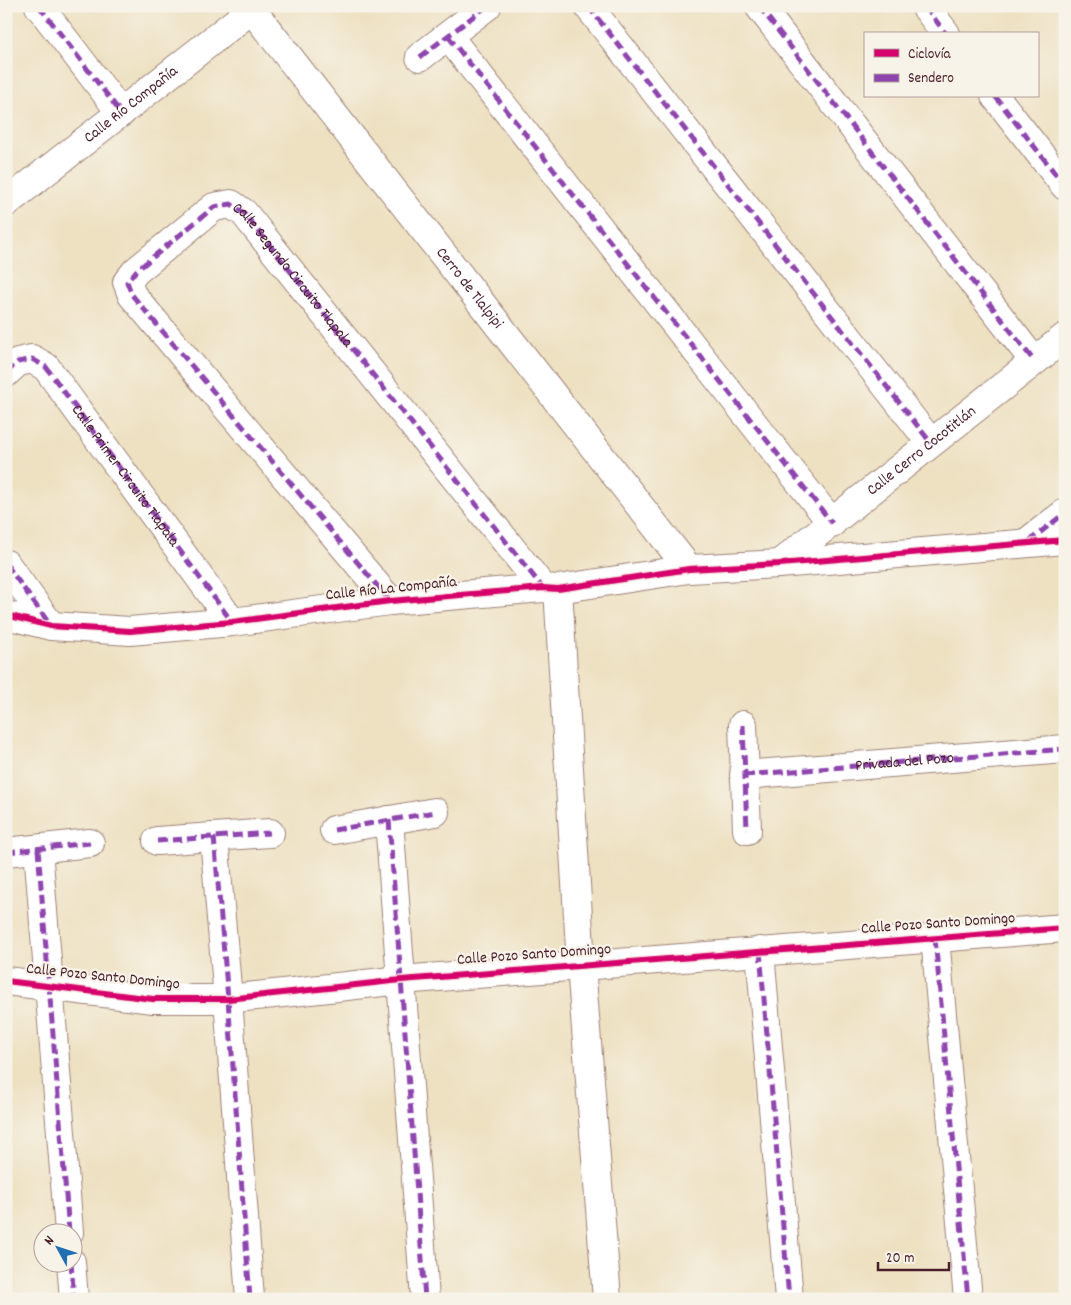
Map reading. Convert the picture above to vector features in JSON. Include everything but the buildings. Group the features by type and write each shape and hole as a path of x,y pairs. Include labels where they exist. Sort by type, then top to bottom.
{"street":[{"path":"39,6 120,113"},
{"path":"420,57 487,6"},
{"path":"588,6 931,443"},
{"path":"759,6 1034,362"},
{"path":"925,6 944,32"},
{"name":"Calle Río Compañía","path":"6,203 252,7"},
{"name":"Cerro de Tlalpipi","path":"252,7 689,569"},
{"path":"448,36 832,522"},
{"path":"997,98 1065,186"},
{"name":"Calle Segundo Circuito Tlapala","path":"390,601 132,295 127,282 136,271 214,207 231,204 244,213 550,588"},
{"name":"Calle Cerro Cocotitlán","path":"779,564 1065,337"},
{"name":"Calle Primer Circuito Tlapala","path":"6,373 18,362 32,359 46,367 232,622"},
{"path":"1026,543 1065,513"},
{"name":"Calle Río La Compañía","path":"6,615 51,626 130,631 232,622 390,601 550,588 689,569 779,564 1065,540"},
{"path":"6,564 51,626"},
{"path":"550,588 607,1299"},
{"path":"743,725 747,830"},
{"name":"Privada del Pozo","path":"744,774 1065,749"},
{"path":"334,830 435,812"},
{"path":"389,820 425,1299"},
{"path":"157,841 270,833"},
{"path":"214,837 250,1299"},
{"path":"6,852 90,843"},
{"path":"38,849 68,1222"},
{"name":"Calle Pozo Santo Domingo","path":"6,981 153,999 228,999 401,980 1065,928"},
{"path":"934,938 968,1299"},
{"path":"760,951 789,1299"},
{"path":"72,1272 74,1299"}],"marked path":[{"path":"39,6 121,113"},
{"path":"420,57 487,6"},
{"path":"588,6 931,443"},
{"path":"759,6 1034,361"},
{"path":"925,6 944,32"},
{"path":"448,36 832,523"},
{"path":"997,98 1065,186"},
{"path":"390,601 132,295 127,282 136,271 214,207 231,204 244,213 543,588"},
{"path":"6,373 18,362 32,359 46,367 232,622"},
{"path":"1028,542 1065,513"},
{"path":"6,564 51,626"},
{"path":"743,725 747,830"},
{"path":"744,775 1065,749"},
{"path":"334,830 435,812"},
{"path":"389,820 425,1299"},
{"path":"157,841 270,833"},
{"path":"214,837 250,1299"},
{"path":"6,852 90,843"},
{"path":"38,849 68,1222"},
{"path":"935,938 968,1299"},
{"path":"760,951 789,1299"},
{"path":"72,1272 74,1299"}],"cycle path":[{"path":"6,615 51,626 130,631 232,622 390,601 543,588 558,589 689,569 779,564 1065,540"},
{"path":"6,981 153,999 228,999 401,980 1065,928"}]}
